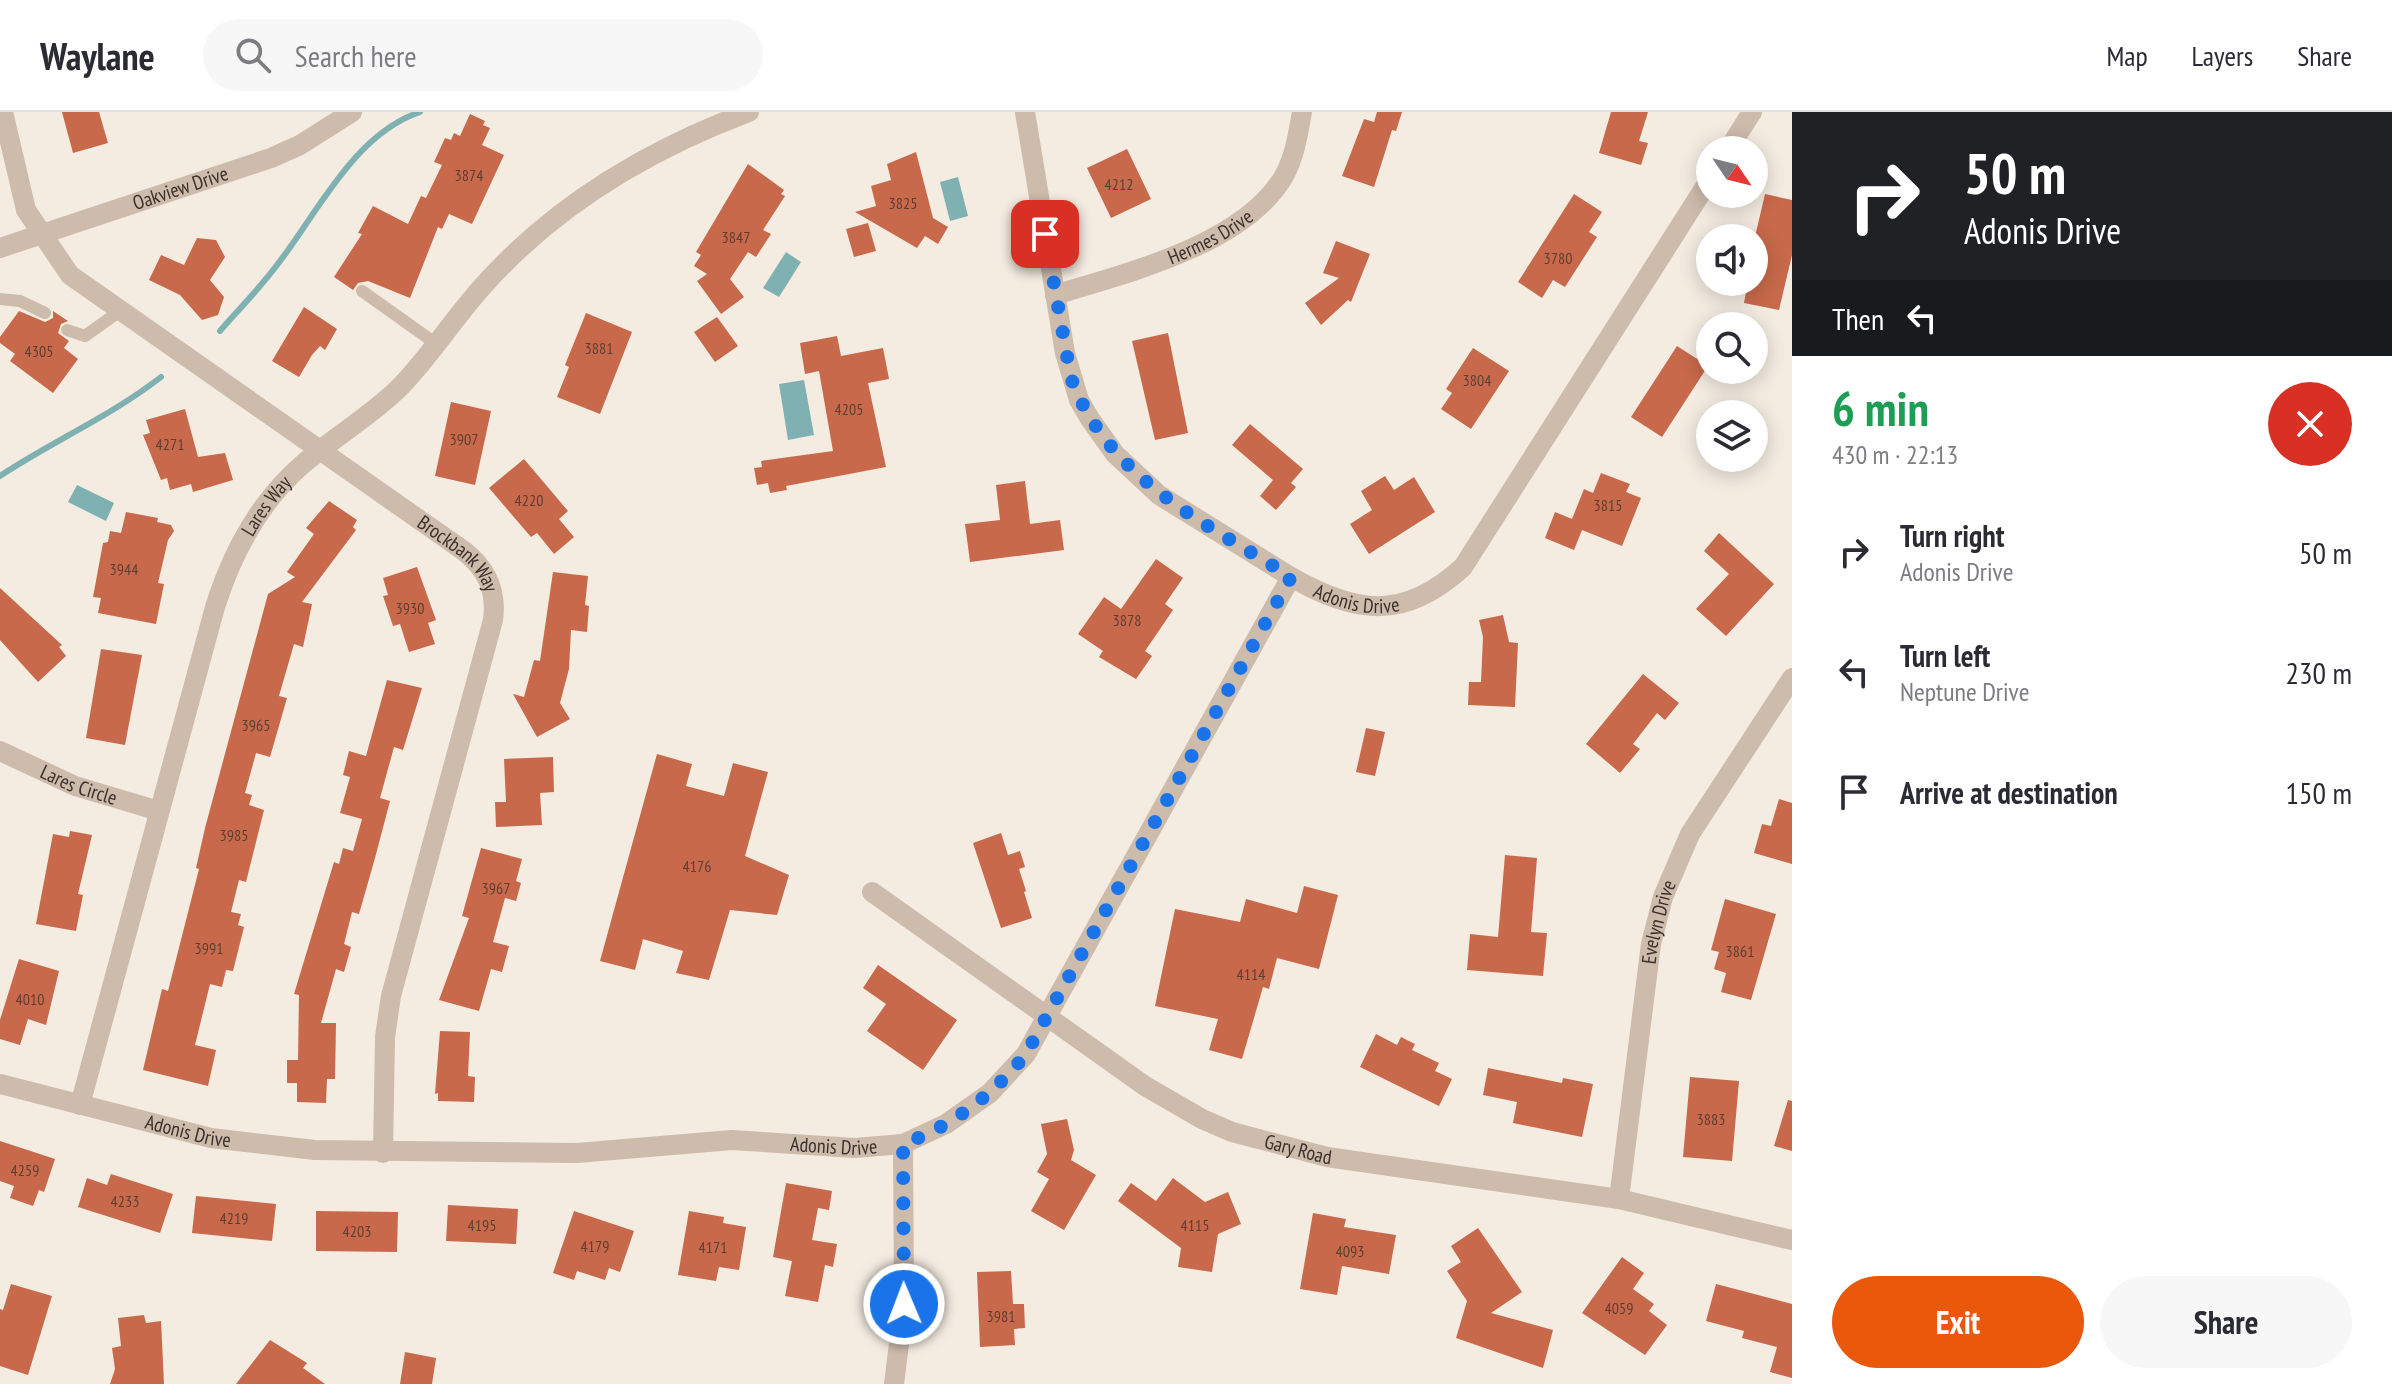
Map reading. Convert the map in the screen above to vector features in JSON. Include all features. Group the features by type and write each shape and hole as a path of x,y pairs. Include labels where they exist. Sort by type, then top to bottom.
{"street":[{"name":"Brockbank Way","path":"3,112 26,210 70,275 471,557 489,580 494,599 490,631 391,996 385,1037 383,1153"},
{"name":"Oakview Drive","path":"0,248 40,232 271,158 300,145 352,112"},
{"name":"Lares Way","path":"80,1105 215,607 232,561 272,496 319,450 396,391 485,284 572,205 676,142 749,112"},
{"path":"1025,112 1068,366 1079,400 1115,454 1159,495 1291,577"},
{"name":"Hermes Drive","path":"1055,295 1168,258 1246,215 1270,195 1285,174 1294,152 1302,112"},
{"path":"1737,136 1752,112"},
{"name":"Adonis Drive","path":"0,1084 246,1143 383,1153 577,1153 732,1140 833,1148 903,1144 946,1124 990,1093 1026,1054 1291,577 1329,599 1348,604 1386,605 1422,596 1463,567 1696,201"},
{"name":"Evelyn Drive","path":"1619,1199 1651,944 1663,897 1695,824 1792,678"},
{"name":"Lares Circle","path":"0,751 64,781 159,811"},
{"name":"Gary Road","path":"872,892 1173,1103 1202,1119 1263,1143 1327,1157 1619,1199 1792,1240"},
{"path":"894,1384 904,1304 903,1144"}],"lane":[{"path":"362,291 435,343"},
{"path":"0,299 20,301 45,313"},
{"path":"67,330 85,336 120,311"}],"water":[{"path":"958,177 968,216 950,221 940,182"},
{"path":"786,252 801,262 779,297 763,288"},
{"path":"804,380 814,435 788,440 779,384"},
{"path":"77,485 114,503 106,521 68,502"}],"building":[{"path":"62,112 99,112 108,143 73,153"},
{"path":"1377,112 1402,112 1396,131 1392,130 1374,187 1342,176 1364,119 1374,122"},
{"path":"1611,112 1648,112 1639,141 1648,143 1641,165 1599,153"},
{"path":"470,114 485,121 483,125 490,128 482,145 504,155 472,224 449,214 442,229 438,227 410,298 368,281 358,283 353,290 334,277 362,234 358,233 373,206 408,224 421,196 426,198 442,165 434,162 445,138 451,140 454,133 460,136"},
{"path":"1127,149 1151,199 1111,218 1087,168"},
{"path":"916,152 933,218 948,227 938,244 925,236 917,248 855,212 876,206 871,186 891,180 887,164"},
{"path":"748,164 784,190 781,194 785,196 763,230 771,234 756,257 748,252 730,279 744,297 721,314 697,281 707,274 694,266 701,255 696,252"},
{"path":"1574,194 1602,212 1589,232 1597,237 1565,287 1553,280 1542,298 1518,282"},
{"path":"1768,195 1792,200 1792,255 1779,310 1744,303 1745,296 1768,296 1768,224 1758,224 1762,208 1768,208"},
{"path":"868,223 876,251 854,257 846,229"},
{"path":"197,238 216,240 225,257 210,280 224,297 218,315 202,320 180,295 149,280 161,255 184,265"},
{"path":"1336,241 1370,254 1351,302 1348,300 1321,325 1305,303 1339,278 1323,273"},
{"path":"304,307 337,329 325,350 320,346 299,377 272,361"},
{"path":"19,311 45,322 53,318 53,311 68,321 61,324 58,333 69,341 64,348 78,359 53,393 10,361 15,354 0,343 0,337"},
{"path":"586,313 632,332 600,414 557,397 569,367 565,365"},
{"path":"717,317 738,346 715,362 694,332"},
{"path":"1168,333 1188,433 1155,440 1132,341"},
{"path":"837,336 841,356 883,348 889,379 868,383 886,467 786,486 787,490 770,493 768,483 757,485 754,468 762,467 761,461 833,451 819,371 805,374 800,343"},
{"path":"1677,346 1696,358 1696,384 1662,437 1631,417"},
{"path":"1473,348 1509,371 1471,429 1441,409 1452,393 1446,389"},
{"path":"451,402 491,411 475,485 435,476"},
{"path":"185,409 198,457 225,453 233,480 193,492 191,484 170,490 167,478 161,480 143,435 150,433 146,420"},
{"path":"1250,424 1303,469 1291,483 1296,487 1276,510 1260,496 1273,480 1232,445"},
{"path":"524,459 568,511 559,519 574,537 554,554 537,533 531,537 489,488"},
{"path":"1601,473 1630,484 1626,492 1641,498 1622,546 1582,530 1574,550 1545,538 1555,512 1572,519 1584,489 1593,493"},
{"path":"1385,476 1394,490 1414,477 1435,512 1369,554 1350,524 1372,510 1361,491"},
{"path":"1025,481 1030,524 1060,520 1064,550 970,562 965,524 1000,520 996,485"},
{"path":"329,501 357,520 353,527 356,530 302,602 312,604 303,647 294,644 279,696 287,698 270,757 256,753 245,793 252,795 249,805 264,810 246,882 239,880 231,912 241,914 238,925 244,927 233,971 226,970 222,987 210,984 195,1045 216,1050 208,1086 143,1070 162,989 168,991 199,869 196,868 205,828 268,594 295,577 287,572 314,534 306,528"},
{"path":"126,512 158,518 157,522 171,525 174,531 168,540 158,583 164,584 156,624 98,613 101,598 93,597 103,543 108,542 110,531 121,533"},
{"path":"1719,533 1774,584 1726,636 1696,609 1729,574 1704,551"},
{"path":"1156,559 1183,578 1165,604 1173,610 1145,651 1152,656 1136,679 1099,657 1103,651 1078,634 1104,597 1121,609"},
{"path":"417,567 436,620 428,623 435,644 409,652 400,624 393,626 383,596 388,595 383,578"},
{"path":"553,572 588,576 585,605 589,606 587,632 571,630 569,669 560,703 570,719 537,737 513,694 524,697 534,660 540,661"},
{"path":"0,588 62,645 59,647 66,656 38,682 0,640"},
{"path":"1503,615 1509,642 1518,643 1515,707 1468,705 1469,682 1481,682 1483,637 1479,620"},
{"path":"101,649 142,655 125,745 86,738"},
{"path":"1643,674 1679,703 1665,720 1657,713 1633,744 1640,749 1620,773 1586,744"},
{"path":"387,680 422,688 403,750 394,747 380,798 390,801 375,858 359,914 352,912 344,944 351,947 344,972 336,969 321,1023 336,1023 335,1079 327,1079 326,1103 297,1102 297,1083 287,1083 287,1060 298,1060 299,995 294,994 334,862 339,864 343,848 353,851 362,819 340,813 350,777 343,775 349,751 366,756"},
{"path":"1366,728 1385,732 1375,776 1356,772"},
{"path":"657,754 692,764 686,786 724,796 733,763 768,772 745,856 789,875 777,915 730,910 709,980 676,973 683,951 643,939 635,970 600,961"},
{"path":"553,757 554,792 540,793 542,825 496,827 495,802 506,802 504,759"},
{"path":"1779,799 1792,803 1792,864 1754,853 1762,824 1771,826"},
{"path":"70,831 92,835 78,894 83,895 76,931 36,924 53,834 69,837"},
{"path":"1001,833 1008,855 1020,851 1025,867 1019,869 1032,918 1001,928 973,843"},
{"path":"481,848 522,859 516,881 521,883 516,901 505,898 493,942 509,946 502,972 491,969 479,1011 439,1000 469,918 462,916"},
{"path":"1505,855 1537,858 1531,932 1547,933 1543,976 1467,970 1470,934 1498,937"},
{"path":"1304,886 1338,895 1319,969 1277,958 1269,989 1263,987 1242,1059 1209,1050 1218,1019 1155,1006 1175,909 1240,922 1246,899 1297,913"},
{"path":"1725,899 1776,914 1751,1000 1721,992 1726,973 1714,969 1719,952 1711,950"},
{"path":"19,959 59,971 46,1025 28,1019 20,1045 0,1039 0,1020"},
{"path":"878,965 957,1020 923,1070 867,1031 886,1004 863,988"},
{"path":"440,1031 470,1032 468,1076 475,1077 474,1102 438,1101 438,1093 435,1094"},
{"path":"1376,1034 1397,1045 1401,1037 1415,1044 1412,1050 1439,1063 1435,1071 1452,1079 1439,1106 1360,1067"},
{"path":"1488,1068 1562,1083 1563,1078 1593,1084 1582,1137 1513,1123 1517,1102 1483,1095"},
{"path":"1690,1077 1739,1081 1732,1161 1683,1157"},
{"path":"1788,1100 1792,1101 1792,1151 1774,1146"},
{"path":"1067,1119 1074,1150 1071,1160 1096,1175 1064,1230 1031,1211 1049,1179 1037,1172 1047,1154 1041,1124"},
{"path":"0,1141 55,1159 44,1192 39,1190 33,1206 10,1198 14,1186 0,1181"},
{"path":"111,1174 173,1194 160,1233 78,1207 87,1178 107,1185"},
{"path":"1173,1178 1205,1202 1228,1192 1241,1224 1218,1234 1212,1272 1178,1267 1181,1248 1118,1201 1131,1183 1156,1201"},
{"path":"786,1183 832,1191 829,1210 818,1208 812,1240 837,1244 833,1267 825,1265 818,1302 785,1296 792,1261 773,1257"},
{"path":"196,1196 276,1204 272,1241 192,1233"},
{"path":"448,1205 518,1209 516,1244 446,1241"},
{"path":"316,1211 398,1212 397,1252 316,1251"},
{"path":"574,1211 634,1231 620,1272 609,1268 605,1280 577,1271 574,1280 553,1273"},
{"path":"689,1211 724,1217 723,1223 746,1227 739,1270 719,1267 716,1281 678,1275"},
{"path":"1313,1213 1346,1219 1344,1227 1396,1235 1389,1274 1342,1266 1337,1295 1300,1289"},
{"path":"1478,1228 1522,1292 1491,1313 1553,1330 1543,1368 1456,1338 1467,1301 1447,1271 1461,1262 1451,1246"},
{"path":"1622,1257 1644,1273 1633,1289 1654,1304 1649,1311 1667,1325 1645,1355 1582,1313"},
{"path":"1011,1271 1013,1304 1024,1304 1025,1328 1014,1329 1015,1345 980,1347 977,1272"},
{"path":"11,1284 52,1296 28,1375 0,1366 0,1309 3,1310"},
{"path":"1716,1284 1792,1304 1792,1378 1770,1372 1777,1347 1742,1338 1744,1331 1706,1321"},
{"path":"144,1315 146,1323 161,1321 164,1384 110,1384 115,1369 112,1348 121,1346 118,1318"},
{"path":"270,1340 307,1363 303,1368 325,1384 236,1384"},
{"path":"405,1352 436,1358 432,1384 400,1384"}],"waterway":[{"path":"220,331 273,270 357,155 376,137 420,112"},
{"path":"0,476 122,404 161,377"}],"route":[{"path":"904,1304 903,1144 946,1124 990,1093 1026,1054 1097,932 1291,577 1159,495 1129,469 1102,437 1079,400 1071,378 1045,234"}]}
